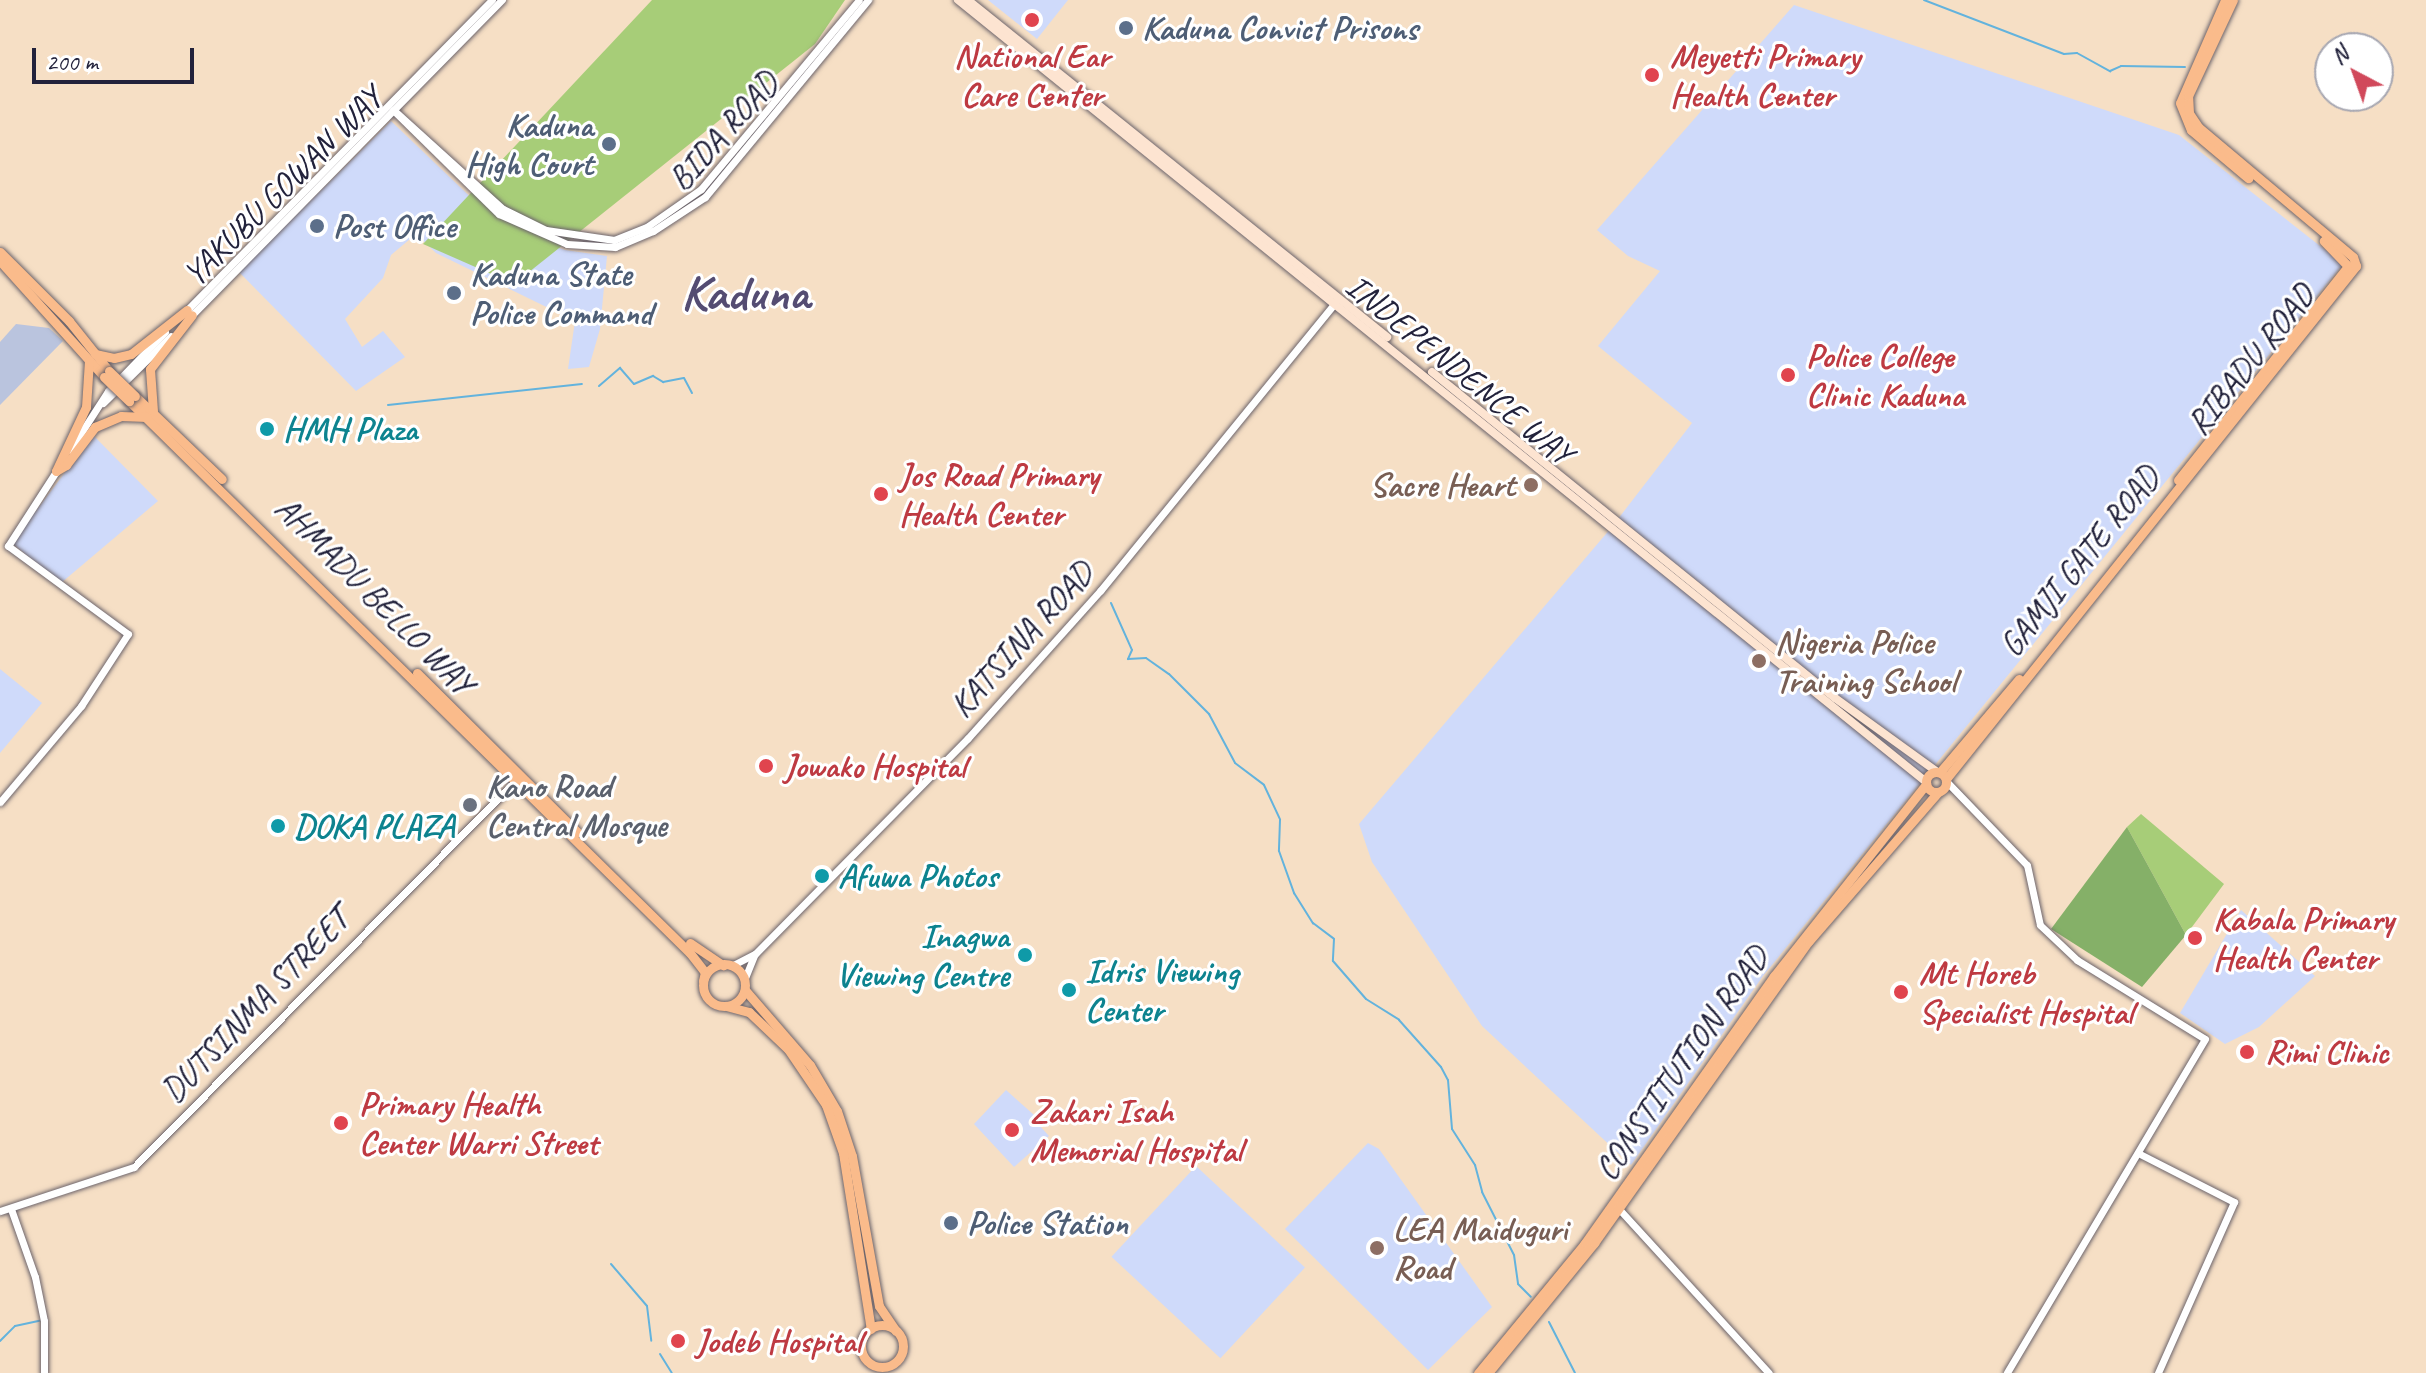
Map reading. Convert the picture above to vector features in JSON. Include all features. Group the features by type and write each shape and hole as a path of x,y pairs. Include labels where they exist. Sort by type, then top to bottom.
{"main road":[{"name":"INDEPENDENCE WAY","path":"958,0 1926,783"},
{"name":"INDEPENDENCE WAY","path":"968,0 1941,781"},
{"name":"GAMJI GATE ROAD","path":"1941,781 2347,269 2348,263 2325,242 2198,137 2181,113 2182,93 2225,0"},
{"name":"RIBADU ROAD","path":"1941,781 1963,758 2356,266 2353,257 2199,128 2189,113 2188,96 2233,0"},
{"name":"AHMADU BELLO WAY","path":"0,252 107,374 696,950 728,965"},
{"name":"AHMADU BELLO WAY","path":"0,261 91,356"},
{"path":"56,471 89,397 91,356 114,358 131,354 189,313"},
{"path":"56,471 95,427 121,416 150,414 150,369 189,313"},
{"name":"AHMADU BELLO WAY","path":"150,414 690,953 705,972 703,981"},
{"name":"CONSTITUTION ROAD","path":"1478,1373 1619,1209 1790,954 1926,783 1941,781"},
{"name":"CONSTITUTION ROAD","path":"1540,1303 1809,941 1941,781"},
{"path":"1926,783 1941,781"},
{"path":"872,1365 891,1369 903,1347 879,1306 852,1156 837,1111 810,1065 745,990 745,978 728,965 713,966 703,981 709,999 749,1012 788,1049 826,1105 843,1153 871,1329 862,1344 872,1365 879,1373"},
{"path":"726,1006 745,990"},
{"name":"CONSTITUTION ROAD","path":"1488,1373 1532,1312"},
{"path":"871,1329 884,1325 896,1331"}],"street":[{"name":"YAKUBU GOWAN WAY","path":"0,802 81,706 128,634 8,546 99,407 385,106 492,0"},
{"name":"YAKUBU GOWAN WAY","path":"189,313 502,0"},
{"name":"BIDA ROAD","path":"710,186 859,0"},
{"name":"BIDA ROAD","path":"385,106 393,110 483,203 516,224 567,244 602,249 629,242 681,215 710,186 868,0"},
{"name":"KATSINA ROAD","path":"745,978 755,954 968,738 1100,591 1335,303"},
{"name":"DUTSINMA STREET","path":"0,1211 134,1167 515,781"},
{"path":"1941,781 2021,856 2033,877 2036,918 2077,960 2205,1039 2007,1373"},
{"name":"KATSINA ROAD","path":"728,965 755,954"},
{"path":"2138,1153 2234,1202 2158,1373"},
{"path":"11,1209 38,1292 44,1373"},
{"path":"1619,1209 1769,1373"}],"shaded area":[{"name":"National Ear Care Center","path":"988,0 1068,0 1037,39"},
{"name":"Nigeria Police Training School","path":"1794,5 2179,135 2343,264 1763,976 1631,1165 1482,1026 1372,862 1359,824 1611,528 1692,423 1598,346 1660,271 1628,256 1597,230"},
{"path":"391,121 483,209 515,231 565,250 607,256 600,329 589,367 568,369 575,321 436,253 416,234 391,255 383,278 345,319 362,347 383,331 405,357 356,391 239,272"},
{"path":"16,324 49,328 63,341 0,405 0,342"},
{"path":"93,435 158,501 61,583 12,543"},
{"path":"0,669 42,703 0,753"},
{"path":"2241,910 2315,976 2259,1027 2225,1044 2180,1013"},
{"name":"Zakari Isah Memorial Hospital","path":"1006,1090 1042,1122 1039,1125 1049,1136 1014,1167 974,1124"},
{"name":"LEA Maiduguri Road","path":"1368,1143 1379,1149 1492,1307 1428,1370 1285,1229"},
{"path":"1196,1166 1305,1268 1220,1358 1111,1257"}],"green space":[{"path":"652,0 845,0 815,44 514,284 423,244"},
{"path":"2141,814 2224,884 2186,935 2127,827"},
{"path":"2127,827 2186,935 2142,987 2051,929"}],"waterway":[{"path":"1924,0 2064,54 2077,53 2110,71 2121,66 2185,67"},
{"path":"599,386 620,368 634,384 653,376 663,382 684,378 692,393"},
{"path":"388,405 582,384"},
{"path":"1111,603 1132,650 1128,659 1146,658 1169,674 1209,714 1235,763 1264,785 1280,820 1279,851 1294,893 1313,923 1334,939 1333,961 1366,999 1399,1020 1441,1067 1448,1080 1452,1129 1475,1165 1482,1192 1514,1255 1518,1284 1531,1297"},
{"path":"611,1264 647,1306 651,1341"},
{"path":"0,1341 15,1326 39,1321"},
{"path":"1549,1322 1575,1373"},
{"path":"660,1354 672,1373"}],"place":[{"name":"National Ear Care Center","path":"1032,20"},
{"name":"Kaduna Convict Prisons","path":"1126,28"},
{"name":"Meyetti Primary Health Center","path":"1652,75"},
{"name":"Kaduna High Court","path":"609,144"},
{"name":"Post Office","path":"317,226"},
{"name":"Kaduna State Police Command","path":"454,293"},
{"name":"Police College Clinic Kaduna","path":"1788,375"},
{"name":"HMH Plaza","path":"267,429"},
{"name":"Sacre Heart","path":"1531,485"},
{"name":"Jos Road Primary Health Center","path":"881,494"},
{"name":"Nigeria Police Training School","path":"1759,661"},
{"name":"Jowako Hospital","path":"766,766"},
{"name":"Kano Road Central Mosque","path":"470,805"},
{"name":"DOKA PLAZA","path":"278,826"},
{"name":"Afuwa Photos","path":"822,876"},
{"name":"Kabala Primary Health Center","path":"2195,938"},
{"name":"Inagwa Viewing Centre","path":"1025,955"},
{"name":"Idris Viewing Center","path":"1069,990"},
{"name":"Mt Horeb Specialist Hospital","path":"1901,992"},
{"name":"Rimi Clinic","path":"2247,1052"},
{"name":"Primary Health Center Warri Street","path":"341,1123"},
{"name":"Zakari Isah Memorial Hospital","path":"1012,1130"},
{"name":"Police Station","path":"951,1223"},
{"name":"LEA Maiduguri Road","path":"1377,1248"},
{"name":"Jodeb Hospital","path":"678,1341"}],"district":[{"name":"Kaduna","path":"745,293"}]}
